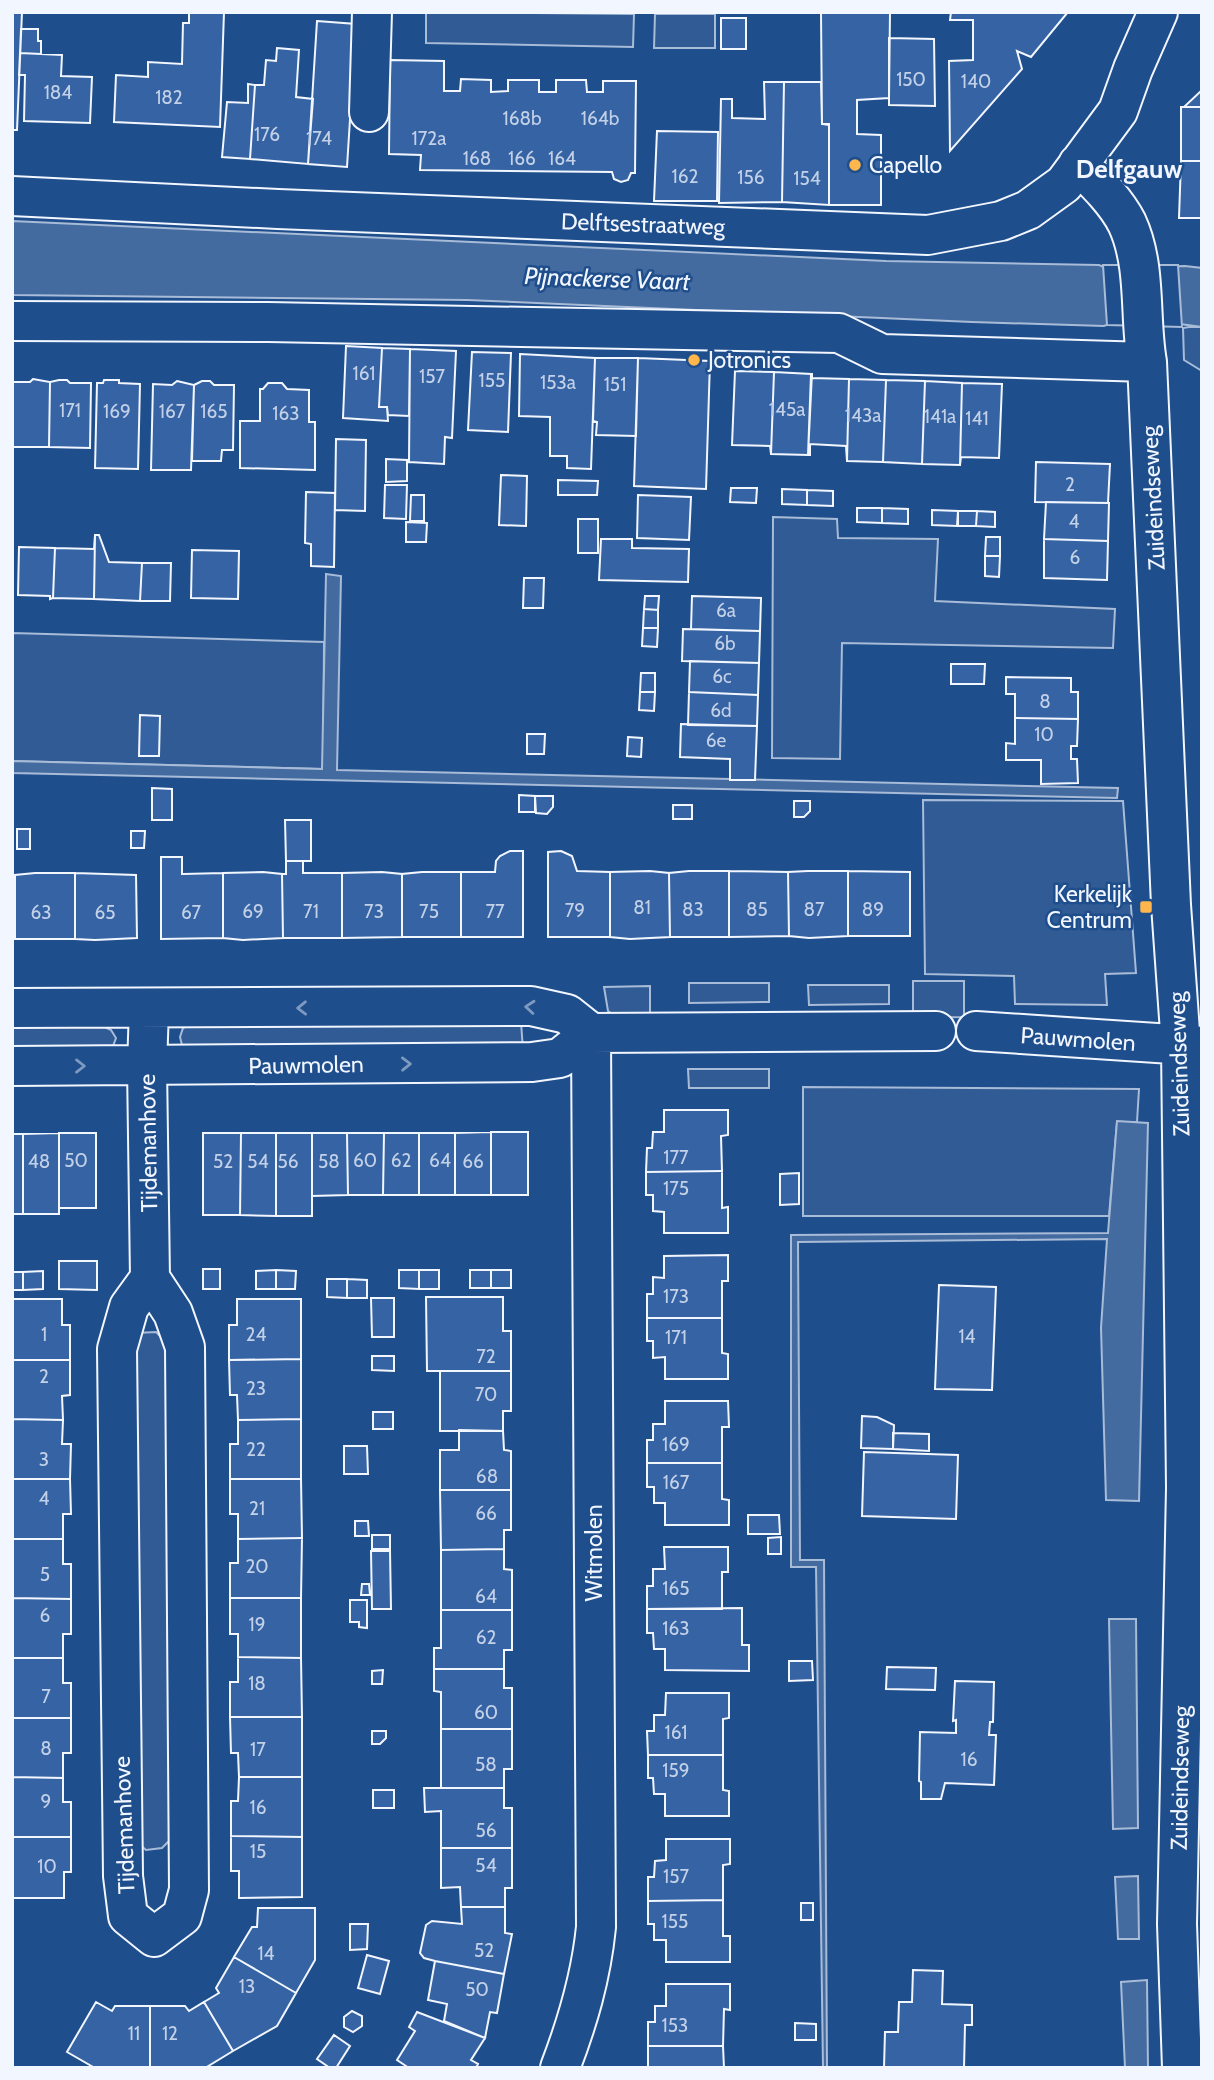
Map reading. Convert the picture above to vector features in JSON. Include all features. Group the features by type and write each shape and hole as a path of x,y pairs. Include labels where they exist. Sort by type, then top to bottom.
{"street":[{"path":"369,112 372,12"},
{"name":"Delftsestraatweg","path":"12,196 928,235 1001,221 1028,210 1064,184 1118,111 1158,12"},
{"name":"Zuideindseweg","path":"1078,164 1104,192 1126,222 1139,265 1170,892 1191,1046 1194,1300 1186,1502 1189,1924 1182,2068"},
{"path":"12,321 282,322 839,333 882,354 1144,344"},
{"path":"12,1008 531,1006 568,1014 591,1033 936,1031"},
{"name":"Tijdemanhove","path":"149,1009 147,1066 150,1278 173,1312 185,1347 189,1876 189,1890 182,1916 154,1937 128,1916 123,1876 117,1363 117,1349 129,1307 150,1278"},
{"name":"Pauwmolen","path":"976,1031 1191,1046"},
{"name":"Pauwmolen","path":"12,1066 532,1062 560,1058 591,1033"},
{"name":"Witmolen","path":"560,2068 580,2013 592,1969 596,1927 591,1033"}],"shaded area":[{"path":"426,12 634,14 633,47 426,43"},
{"path":"655,14 715,14 715,48 654,48"},
{"path":"1202,327 1202,371 1184,360 1183,328"},
{"path":"773,517 837,519 838,538 938,539 935,601 1115,609 1113,648 842,643 840,759 772,758"},
{"path":"12,633 324,642 323,769 12,761"},
{"path":"923,800 1123,801 1136,973 1105,974 1107,1005 1015,1004 1014,976 925,974"},
{"path":"913,981 964,981 964,1017 913,1018"},
{"path":"689,983 769,983 769,1002 689,1003"},
{"path":"808,985 889,985 889,1004 809,1005"},
{"path":"650,986 650,1018 615,1016 608,1011 604,987"},
{"path":"521,1022 523,1050 189,1050 182,1045 180,1037 183,1028 191,1024"},
{"path":"12,1025 103,1026 111,1030 116,1038 113,1046 12,1053"},
{"path":"688,1069 769,1069 769,1088 689,1088"},
{"path":"803,1087 1139,1089 1137,1122 1117,1122 1109,1216 803,1216"},
{"path":"156,1332 166,1342 171,1839 162,1848 146,1850 132,1838 136,1333"}],"water":[{"name":"Pijnackerse Vaart","path":"12,221 886,261 1099,265 1106,268 1185,266 1202,268 1202,327 1180,324 1104,326 972,322 467,300 12,295"},
{"path":"326,574 341,576 337,770 1118,788 1117,798 12,773 12,761 322,769"},
{"path":"1117,1121 1148,1123 1139,1501 1106,1500 1101,1328 1107,1239 798,1242 800,1560 824,1560 827,2068 823,2068 816,1567 791,1567 791,1235 1108,1233"},
{"path":"1109,1619 1136,1619 1138,1828 1113,1829"},
{"path":"1138,1876 1139,1939 1118,1939 1115,1877"},
{"path":"1147,1980 1148,2068 1125,2068 1121,1982"}],"pier":[{"path":"1103,265 1178,265 1182,327 1107,325"}],"building":[{"path":"12,12 22,12 17,130 12,130"},
{"path":"189,12 224,12 220,127 114,122 116,75 148,77 148,62 182,64 183,23 189,23"},
{"path":"821,12 890,12 889,98 857,100 857,134 881,135 881,205 829,205 829,124 822,124"},
{"path":"951,12 1068,12 1031,57 1017,51 1022,69 950,151 949,61 973,60 973,20 950,20"},
{"path":"721,18 746,18 746,49 721,49"},
{"path":"317,21 356,24 347,167 308,164"},
{"path":"21,29 38,29 41,54 20,53"},
{"path":"889,38 934,39 935,106 889,105"},
{"path":"277,48 299,50 296,97 313,99 308,164 250,159 255,85 264,85 266,60 276,61"},
{"path":"20,53 62,55 61,76 92,77 90,123 24,121 25,75 19,75"},
{"path":"390,60 444,61 444,91 460,91 461,79 491,80 491,92 508,91 508,80 539,80 539,92 556,92 556,80 586,80 587,92 603,92 603,81 636,81 635,173 631,173 628,180 621,182 614,179 612,172 420,170 421,155 389,154"},
{"path":"764,82 784,82 782,202 719,203 721,99 732,99 732,118 765,119"},
{"path":"784,82 821,82 822,124 829,125 829,205 782,202"},
{"path":"248,84 255,85 250,159 222,157 227,102 248,103"},
{"path":"1202,90 1202,107 1184,107"},
{"path":"1181,107 1202,107 1202,161 1181,161"},
{"path":"657,131 718,132 717,201 654,201"},
{"path":"1181,161 1202,161 1202,218 1179,218"},
{"path":"346,346 382,348 379,407 387,407 388,421 343,418"},
{"path":"382,348 410,349 409,416 388,415 387,407 379,407"},
{"path":"410,349 456,351 452,438 445,437 444,464 409,462"},
{"path":"472,352 511,353 508,432 468,430"},
{"path":"520,354 595,358 591,469 567,468 567,456 550,456 550,417 519,416"},
{"path":"595,358 638,358 636,436 596,435 597,422 593,421"},
{"path":"638,358 710,361 706,489 634,486"},
{"path":"735,371 774,372 771,454 770,446 732,445"},
{"path":"774,372 811,374 808,455 771,454"},
{"path":"812,373 812,378 849,379 847,461 846,446 810,444 808,455"},
{"path":"33,379 50,382 49,447 12,447 12,382 30,382"},
{"path":"849,379 886,380 883,462 847,461"},
{"path":"59,380 91,383 90,448 49,447 50,382"},
{"path":"104,380 140,384 138,469 95,468 97,383 103,383"},
{"path":"886,380 925,381 922,464 883,462"},
{"path":"177,381 194,385 191,470 151,470 153,384 172,385"},
{"path":"210,381 214,385 234,385 233,450 222,450 221,461 192,461 194,385"},
{"path":"925,381 962,383 960,465 922,464"},
{"path":"268,383 282,383 287,389 309,390 309,422 315,422 315,470 240,468 240,421 260,421 260,389"},
{"path":"962,383 1002,384 999,458 961,457 960,465"},
{"path":"336,439 366,440 365,511 335,510"},
{"path":"386,459 407,460 407,481 386,482"},
{"path":"1036,462 1110,464 1108,503 1035,502"},
{"path":"501,475 527,476 526,526 499,525"},
{"path":"558,480 598,481 597,495 558,495"},
{"path":"385,485 407,485 406,519 384,518"},
{"path":"731,488 757,488 756,503 730,502"},
{"path":"782,489 807,490 807,505 782,504"},
{"path":"807,490 833,491 833,506 807,505"},
{"path":"306,492 335,493 334,567 311,566 311,544 305,543"},
{"path":"411,495 424,495 424,521 410,521"},
{"path":"638,495 691,497 689,540 637,538"},
{"path":"1046,502 1109,503 1108,541 1044,539"},
{"path":"857,508 882,508 882,523 857,522"},
{"path":"882,508 908,509 908,524 882,523"},
{"path":"932,510 958,511 957,526 932,525"},
{"path":"958,511 977,511 976,526 958,526"},
{"path":"977,511 995,512 995,527 976,526"},
{"path":"578,519 598,519 598,553 578,553"},
{"path":"406,522 427,523 426,542 406,542"},
{"path":"95,535 94,599 53,598 55,548 94,549"},
{"path":"95,535 99,535 109,562 142,563 140,601 94,599"},
{"path":"986,537 1000,537 1000,556 985,556"},
{"path":"601,539 632,539 632,548 689,549 688,582 599,580"},
{"path":"1044,539 1108,541 1107,580 1044,578"},
{"path":"19,547 55,548 53,598 18,595"},
{"path":"192,550 239,551 238,599 191,598"},
{"path":"985,556 1000,556 999,577 985,576"},
{"path":"142,563 171,563 170,601 140,601"},
{"path":"524,578 544,578 543,608 523,608"},
{"path":"645,596 659,596 658,610 644,609"},
{"path":"692,596 761,598 760,631 691,629"},
{"path":"644,609 658,610 658,628 643,628"},
{"path":"643,628 658,628 657,647 642,646"},
{"path":"683,629 760,631 759,663 682,661"},
{"path":"690,661 759,663 758,695 689,692"},
{"path":"951,664 985,664 984,684 951,684"},
{"path":"641,673 655,673 655,692 640,692"},
{"path":"1006,677 1071,678 1071,692 1078,692 1078,719 1015,718 1015,694 1006,694"},
{"path":"640,692 655,692 654,711 639,710"},
{"path":"689,692 758,695 757,726 688,725"},
{"path":"140,715 160,716 159,756 139,756"},
{"path":"1015,718 1078,719 1077,746 1071,746 1071,759 1077,759 1078,783 1041,784 1041,760 1006,760 1006,743 1015,744"},
{"path":"681,724 757,726 755,780 730,780 730,759 680,757"},
{"path":"527,734 545,734 544,754 527,754"},
{"path":"628,737 642,738 641,757 627,756"},
{"path":"152,788 172,789 172,820 152,820"},
{"path":"519,795 535,796 535,812 519,812"},
{"path":"535,796 553,796 553,807 547,814 536,813"},
{"path":"794,801 810,801 810,811 804,817 794,817"},
{"path":"673,805 692,805 692,819 673,819"},
{"path":"285,820 311,820 311,861 286,861"},
{"path":"17,829 30,829 30,849 17,849"},
{"path":"131,831 145,831 144,848 131,848"},
{"path":"510,851 523,851 523,937 461,937 461,872 495,872 496,861"},
{"path":"561,851 572,856 577,871 610,872 610,937 548,937 548,852"},
{"path":"161,857 182,857 182,874 223,873 223,938 161,939"},
{"path":"286,861 303,861 303,873 342,873 342,938 283,938 282,874 286,874"},
{"path":"729,871 729,937 670,937 669,873"},
{"path":"729,871 788,872 789,936 729,937"},
{"path":"848,871 848,936 789,936 788,872"},
{"path":"848,871 910,872 910,936 848,936"},
{"path":"461,872 461,937 402,937 402,874"},
{"path":"610,872 669,873 670,937 610,937"},
{"path":"75,873 75,939 15,939 15,875"},
{"path":"75,873 136,875 137,938 75,939"},
{"path":"223,873 282,874 283,938 223,938"},
{"path":"342,873 402,874 402,937 342,938"},
{"path":"12,875 15,875 15,939 12,939"},
{"path":"664,1110 728,1110 728,1135 721,1136 722,1171 646,1172 647,1148 652,1148 653,1132 664,1132"},
{"path":"491,1132 528,1132 528,1195 491,1195"},
{"path":"491,1132 491,1195 455,1195 455,1133"},
{"path":"59,1133 59,1214 23,1214 23,1134"},
{"path":"59,1133 96,1133 96,1208 59,1208"},
{"path":"203,1133 241,1133 240,1215 203,1215"},
{"path":"241,1133 276,1133 276,1216 240,1215"},
{"path":"276,1133 312,1133 312,1216 276,1216"},
{"path":"312,1133 347,1133 348,1195 312,1196"},
{"path":"347,1133 384,1133 383,1195 348,1195"},
{"path":"384,1133 419,1133 419,1195 383,1195"},
{"path":"419,1133 455,1133 455,1195 419,1195"},
{"path":"12,1134 23,1134 23,1214 12,1214"},
{"path":"722,1171 722,1208 728,1207 728,1233 664,1233 664,1212 653,1211 653,1195 646,1195 646,1172"},
{"path":"799,1173 799,1204 780,1205 780,1174"},
{"path":"728,1255 728,1281 722,1281 722,1318 647,1318 647,1294 653,1294 653,1277 664,1278 664,1256"},
{"path":"59,1261 97,1261 97,1290 59,1289"},
{"path":"203,1269 220,1269 220,1289 203,1289"},
{"path":"276,1270 296,1271 295,1289 276,1289"},
{"path":"276,1270 276,1289 256,1289 256,1271"},
{"path":"399,1270 419,1270 419,1289 399,1288"},
{"path":"419,1270 439,1270 439,1289 419,1289"},
{"path":"470,1270 491,1270 491,1288 470,1288"},
{"path":"491,1270 511,1270 511,1288 491,1288"},
{"path":"43,1271 43,1289 23,1290 23,1272"},
{"path":"12,1272 23,1272 23,1290 12,1290"},
{"path":"327,1279 347,1279 347,1298 327,1297"},
{"path":"347,1279 367,1280 367,1298 347,1298"},
{"path":"939,1285 996,1287 992,1390 935,1389"},
{"path":"426,1297 503,1297 503,1331 511,1331 511,1371 427,1371"},
{"path":"371,1298 394,1298 394,1337 372,1337"},
{"path":"12,1299 62,1299 62,1325 70,1325 70,1360 12,1360"},
{"path":"237,1299 301,1299 301,1359 229,1360 229,1325 237,1325"},
{"path":"647,1318 722,1318 722,1353 728,1354 728,1379 665,1379 665,1357 653,1358 653,1341 647,1341"},
{"path":"372,1356 394,1356 394,1371 372,1370"},
{"path":"301,1359 301,1419 238,1420 237,1395 230,1395 229,1360"},
{"path":"12,1360 70,1360 70,1395 62,1396 63,1420 12,1419"},
{"path":"440,1371 511,1371 511,1411 503,1411 503,1431 440,1431"},
{"path":"665,1401 728,1401 729,1427 722,1427 722,1463 647,1463 647,1440 653,1440 653,1424 665,1424"},
{"path":"373,1412 393,1412 393,1429 373,1429"},
{"path":"862,1416 877,1417 894,1425 893,1449 861,1448"},
{"path":"12,1419 63,1420 62,1444 71,1444 70,1479 12,1479"},
{"path":"301,1419 301,1479 230,1479 230,1444 238,1444 238,1420"},
{"path":"459,1430 503,1431 504,1450 511,1451 511,1490 440,1490 440,1450 459,1450"},
{"path":"893,1433 929,1434 929,1451 893,1449"},
{"path":"344,1446 367,1446 368,1474 344,1474"},
{"path":"864,1452 958,1455 956,1519 862,1516"},
{"path":"647,1463 722,1463 722,1499 729,1500 729,1525 665,1525 665,1503 654,1503 654,1487 647,1487"},
{"path":"12,1479 70,1479 71,1514 63,1514 63,1539 12,1539"},
{"path":"230,1479 301,1479 302,1538 238,1539 238,1514 230,1514"},
{"path":"440,1490 511,1490 511,1530 504,1530 504,1549 441,1550"},
{"path":"748,1515 779,1515 780,1534 748,1534"},
{"path":"355,1521 368,1521 369,1536 355,1536"},
{"path":"372,1535 390,1535 390,1549 372,1549"},
{"path":"781,1537 781,1554 768,1554 768,1538"},
{"path":"302,1538 301,1598 230,1598 230,1563 238,1563 238,1539"},
{"path":"12,1539 63,1539 63,1564 71,1564 71,1599 12,1598"},
{"path":"664,1547 728,1547 728,1572 722,1572 722,1609 647,1609 647,1586 653,1586 653,1569 665,1569"},
{"path":"504,1549 504,1569 512,1570 512,1610 441,1610 441,1550"},
{"path":"371,1551 390,1551 391,1609 372,1609"},
{"path":"362,1584 369,1584 370,1595 361,1595"},
{"path":"12,1598 71,1599 71,1634 63,1634 63,1658 12,1658"},
{"path":"230,1598 301,1598 301,1658 238,1657 238,1634 230,1634"},
{"path":"350,1600 367,1600 367,1628 359,1627 359,1622 350,1622"},
{"path":"742,1608 742,1645 749,1645 749,1671 665,1670 665,1649 654,1649 653,1633 647,1633 647,1609"},
{"path":"441,1610 512,1610 512,1650 504,1650 504,1669 434,1669 434,1648 441,1648"},
{"path":"238,1657 301,1658 302,1717 230,1717 230,1682 238,1682"},
{"path":"12,1658 63,1658 63,1683 71,1683 71,1718 12,1718"},
{"path":"789,1661 812,1661 813,1680 789,1681"},
{"path":"887,1667 936,1668 935,1690 886,1689"},
{"path":"434,1669 504,1669 504,1688 512,1688 512,1729 441,1729 441,1692 434,1691"},
{"path":"383,1670 382,1684 372,1684 372,1671"},
{"path":"955,1681 994,1682 993,1722 990,1722 989,1735 996,1735 994,1785 945,1783 941,1799 921,1799 920,1732 956,1733 956,1720 953,1721"},
{"path":"666,1693 729,1693 729,1718 723,1719 723,1755 648,1755 647,1731 654,1731 654,1715 665,1715"},
{"path":"230,1717 302,1717 302,1777 239,1777 238,1753 231,1753"},
{"path":"12,1718 71,1718 71,1753 63,1753 63,1778 12,1777"},
{"path":"441,1729 512,1729 512,1769 504,1769 504,1788 441,1788"},
{"path":"372,1731 386,1731 386,1738 380,1744 372,1744"},
{"path":"648,1755 723,1755 723,1790 729,1791 729,1816 665,1816 665,1794 654,1794 653,1778 648,1778"},
{"path":"12,1777 63,1778 63,1802 71,1802 71,1837 12,1837"},
{"path":"239,1777 302,1777 302,1837 231,1836 231,1801 238,1801"},
{"path":"424,1788 504,1788 504,1808 512,1808 512,1848 441,1848 441,1811 425,1812"},
{"path":"373,1790 394,1790 394,1808 373,1808"},
{"path":"231,1836 302,1837 302,1897 239,1898 239,1871 231,1871"},
{"path":"12,1837 71,1837 71,1872 64,1872 64,1898 12,1898"},
{"path":"666,1839 730,1839 730,1864 723,1865 723,1900 648,1901 648,1877 654,1877 655,1861 666,1860"},
{"path":"441,1848 512,1848 512,1888 505,1888 505,1907 461,1907 460,1887 441,1888"},
{"path":"723,1900 723,1936 730,1936 730,1962 666,1962 666,1940 654,1940 654,1924 648,1924 648,1901"},
{"path":"801,1903 813,1903 813,1920 801,1920"},
{"path":"461,1907 505,1907 505,1933 512,1934 504,1974 435,1961 424,1958 420,1953 426,1925 432,1921 462,1924"},
{"path":"258,1908 315,1908 315,1960 296,1993 234,1957 252,1927 257,1927"},
{"path":"350,1924 368,1924 367,1949 350,1950"},
{"path":"367,1955 389,1961 380,1994 358,1988"},
{"path":"234,1957 296,1993 277,2026 233,2051 204,2002 219,1993 216,1988"},
{"path":"435,1961 504,1974 497,2013 490,2012 485,2038 444,2021 447,2004 428,2000"},
{"path":"913,1970 943,1971 942,2004 972,2005 972,2025 965,2025 964,2068 884,2068 885,2032 898,2032 899,2002 912,2002"},
{"path":"666,1984 730,1984 730,2010 724,2009 723,2046 648,2046 648,2022 655,2022 655,2006 666,2006"},
{"path":"96,2002 112,2011 115,2006 150,2006 150,2068 95,2068 67,2052"},
{"path":"204,2002 233,2051 205,2068 150,2068 150,2006 185,2006 189,2011"},
{"path":"352,2011 362,2016 362,2026 353,2032 344,2027 344,2017"},
{"path":"417,2012 485,2038 471,2060 478,2064 476,2068 409,2068 397,2060 415,2031 409,2027"},
{"path":"795,2023 816,2024 816,2040 795,2040"},
{"path":"334,2035 350,2046 336,2068 330,2068 317,2059"},
{"path":"648,2046 723,2046 724,2068 648,2068"}],"place":[{"name":"Capello","path":"855,165"},
{"name":"Jotronics","path":"694,360"},
{"name":"Kerkelijk Centrum","path":"1146,907"}],"district":[{"name":"Delfgauw","path":"1129,169"}]}
